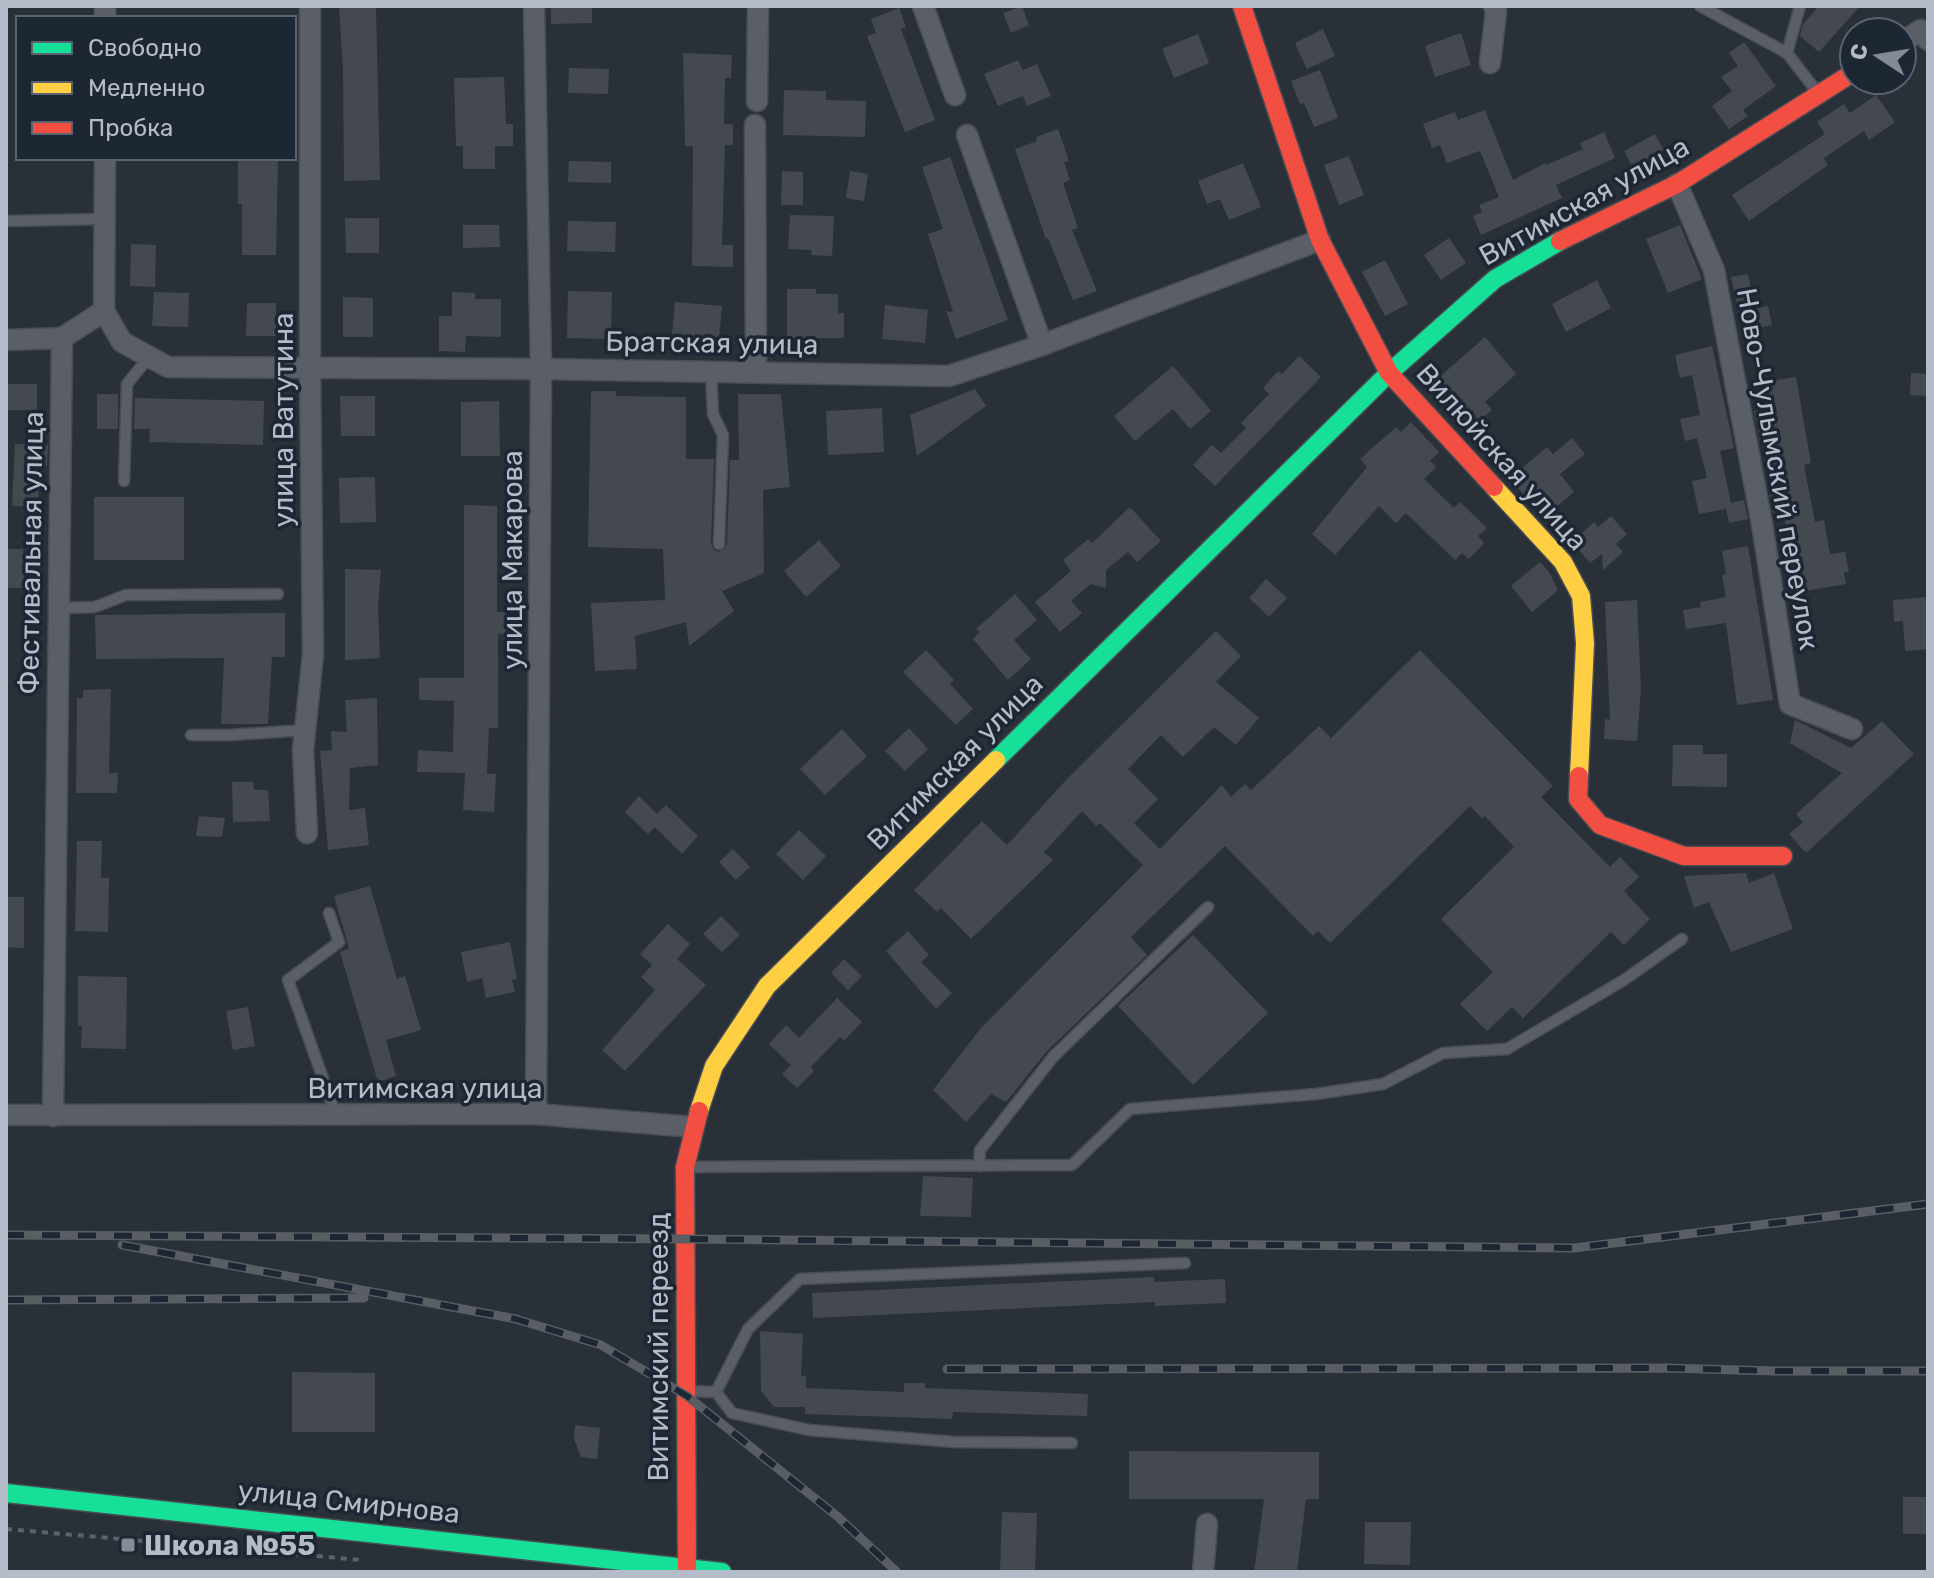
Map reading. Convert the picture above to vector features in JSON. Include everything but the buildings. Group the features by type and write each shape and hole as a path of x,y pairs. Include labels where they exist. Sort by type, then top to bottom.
{"street":[{"name":"улица Ватутина","path":"307,833 303,750 313,654 310,6"},
{"name":"улица Макарова","path":"534,6 541,369 536,1114"},
{"path":"757,101 758,6"},
{"path":"923,6 955,95"},
{"name":"Вилюйская улица","path":"1242,6 1320,240 1389,373 1563,562 1581,596 1585,643 1578,799 1600,825 1684,856 1783,856"},
{"path":"1490,63 1496,12 1494,6"},
{"name":"Витимская улица","path":"6,1115 536,1114 693,1127 714,1066 767,986 1389,373 1495,279 1559,241 1677,184 1838,82"},
{"path":"755,125 756,371"},
{"path":"967,135 1042,345"},
{"path":"6,340 62,338 104,311 105,160"},
{"name":"Ново-Чулымский переулок","path":"1677,184 1714,270 1762,524 1790,704 1852,729"},
{"name":"Братская улица","path":"104,311 122,342 168,367 756,371 949,376 1042,345 1320,240"},
{"name":"Фестивальная улица","path":"53,1116 62,338"},
{"name":"Витимский переезд","path":"687,1568 685,1167 693,1127"},
{"name":"улица Смирнова","path":"6,1493 563,1558 722,1572"},
{"path":"1203,1572 1207,1524"}],"lane":[{"path":"1700,6 1787,53 1819,94"},
{"path":"1787,53 1800,6"},
{"path":"6,221 104,219"},
{"path":"124,481 127,384 149,357"},
{"path":"711,371 713,414 723,435 719,544"},
{"path":"59,608 95,607 126,595 278,594"},
{"path":"191,735 305,730"},
{"path":"979,1166 980,1150 1053,1057 1208,907"},
{"path":"329,913 339,942 288,980 336,1115"},
{"path":"685,1167 1072,1165 1130,1109 1316,1094 1383,1084 1443,1053 1507,1049 1624,980 1682,939"},
{"path":"716,1392 748,1329 800,1279 1185,1263"},
{"path":"687,1391 716,1392"},
{"path":"716,1392 732,1413 809,1430 954,1442 1072,1443"}],"path":[{"path":"6,1529 372,1561"}],"railway":[{"path":"6,1235 1574,1248 1928,1204"},
{"path":"122,1245 516,1319 601,1345 687,1396 837,1516 897,1572"},
{"path":"6,1300 364,1298"},
{"path":"947,1369 1667,1368 1928,1371"}],"traffic: fast":[{"path":"996,760 1389,373 1495,279 1560,241"},
{"path":"6,1493 722,1572"}],"traffic: slow":[{"path":"1494,487 1563,562 1581,596 1585,643 1579,776"},
{"path":"699,1111 714,1066 767,986 996,760"}],"traffic: jam":[{"path":"1242,6 1320,240 1389,373 1494,487"},
{"path":"1560,241 1677,184 1838,82"},
{"path":"1579,776 1578,799 1600,825 1684,856 1783,856"},
{"path":"687,1568 685,1167 699,1111"}],"place":[{"name":"Школа №55","path":"128,1545"}]}
